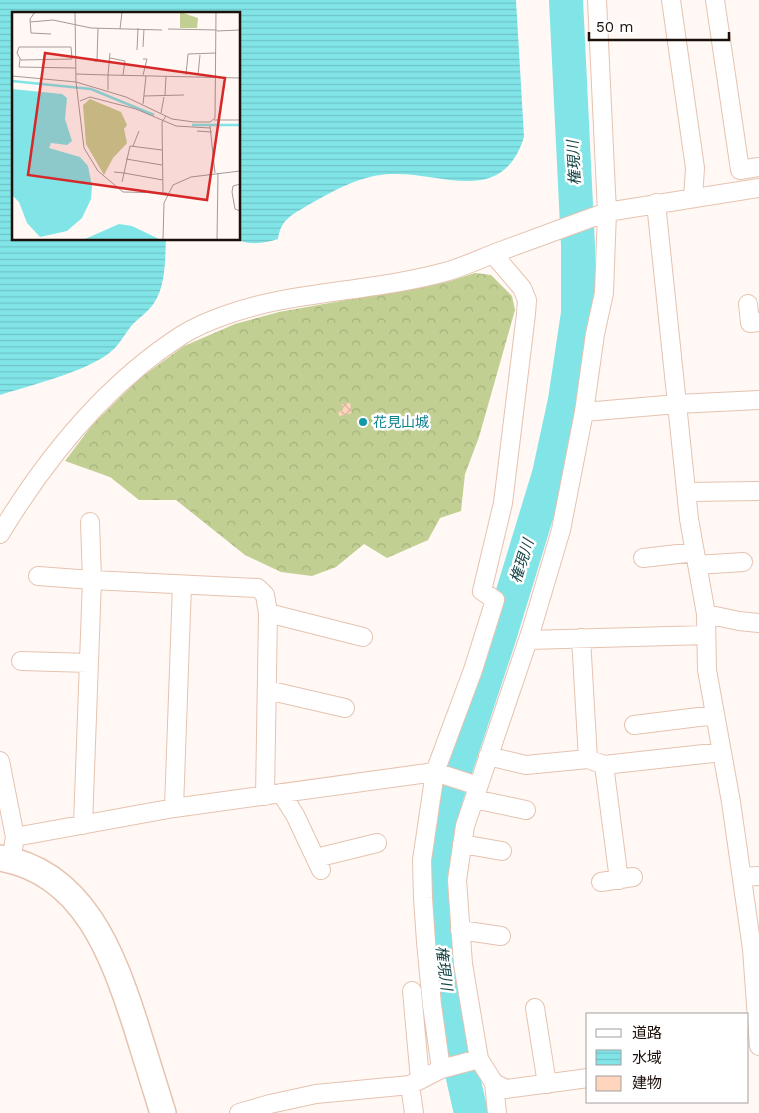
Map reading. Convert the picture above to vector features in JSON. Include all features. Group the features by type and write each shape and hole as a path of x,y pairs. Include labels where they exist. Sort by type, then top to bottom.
{"street":[{"path":"586,1078 506,1089 494,1084 476,1060 463,964 457,880 473,789 488,756 528,640 561,530 584,412 595,334 604,293 608,212 596,0"},
{"path":"671,0 695,168 693,198"},
{"path":"715,0 740,170 759,167"},
{"path":"0,534 24,496 83,421 127,378 183,334 222,318 277,301 438,274 608,212 759,188"},
{"path":"656,203 686,492 706,614 707,670 731,802 750,876 756,949 759,1046"},
{"path":"444,1068 432,1005 423,898 422,860 438,773 495,600 482,591 503,503 527,300 522,288 493,254"},
{"path":"748,304 750,323 759,322"},
{"path":"584,412 677,404 759,400"},
{"path":"686,492 759,491"},
{"path":"84,825 92,580 90,522"},
{"path":"643,558 743,562"},
{"path":"38,576 258,588 265,595 268,612 267,690 273,794 295,815 318,864 376,843"},
{"path":"174,808 182,585"},
{"path":"268,612 363,637"},
{"path":"706,614 759,623"},
{"path":"528,640 706,635"},
{"path":"581,638 596,762 626,879 601,882"},
{"path":"21,661 89,663"},
{"path":"267,690 345,708"},
{"path":"634,725 715,715"},
{"path":"488,756 526,765 596,762 722,752"},
{"path":"0,761 9,852"},
{"path":"9,852 84,825 174,808 438,773 473,789 526,807"},
{"path":"462,844 502,851"},
{"path":"9,852 64,889 81,905 99,932 114,961 125,991 163,1113"},
{"path":"460,930 501,936"},
{"path":"412,991 415,1082 414,1113"},
{"path":"535,1008 547,1084"},
{"path":"240,1113 316,1094 415,1082 444,1068 476,1060"},
{"path":"494,1084 497,1113"}],"green space":[{"path":"475,273 491,275 512,296 515,310 479,437 465,474 461,511 440,518 428,540 387,558 364,544 336,567 312,576 281,572 245,555 176,500 139,500 110,477 65,461 93,424 139,379 184,346 235,324 279,312 447,282"}],"water":[{"path":"0,0 516,0 524,137 514,159 501,172 486,179 468,181 392,174 370,177 340,188 310,204 285,221 278,239 261,243 239,240 240,12 12,12 12,240 166,240 164,272 158,296 152,306 133,324 114,349 104,357 76,371 0,395"}],"building":[{"path":"350,403 352,413 339,416 338,411 343,410 342,404"}],"waterway":[{"name":"権現川","path":"471,1113 452,1029 435,897 435,858 439,823 499,638 549,474 565,400 578,313 578,246 566,0"}],"place":[{"name":"花見山城","path":"363,422"}]}
